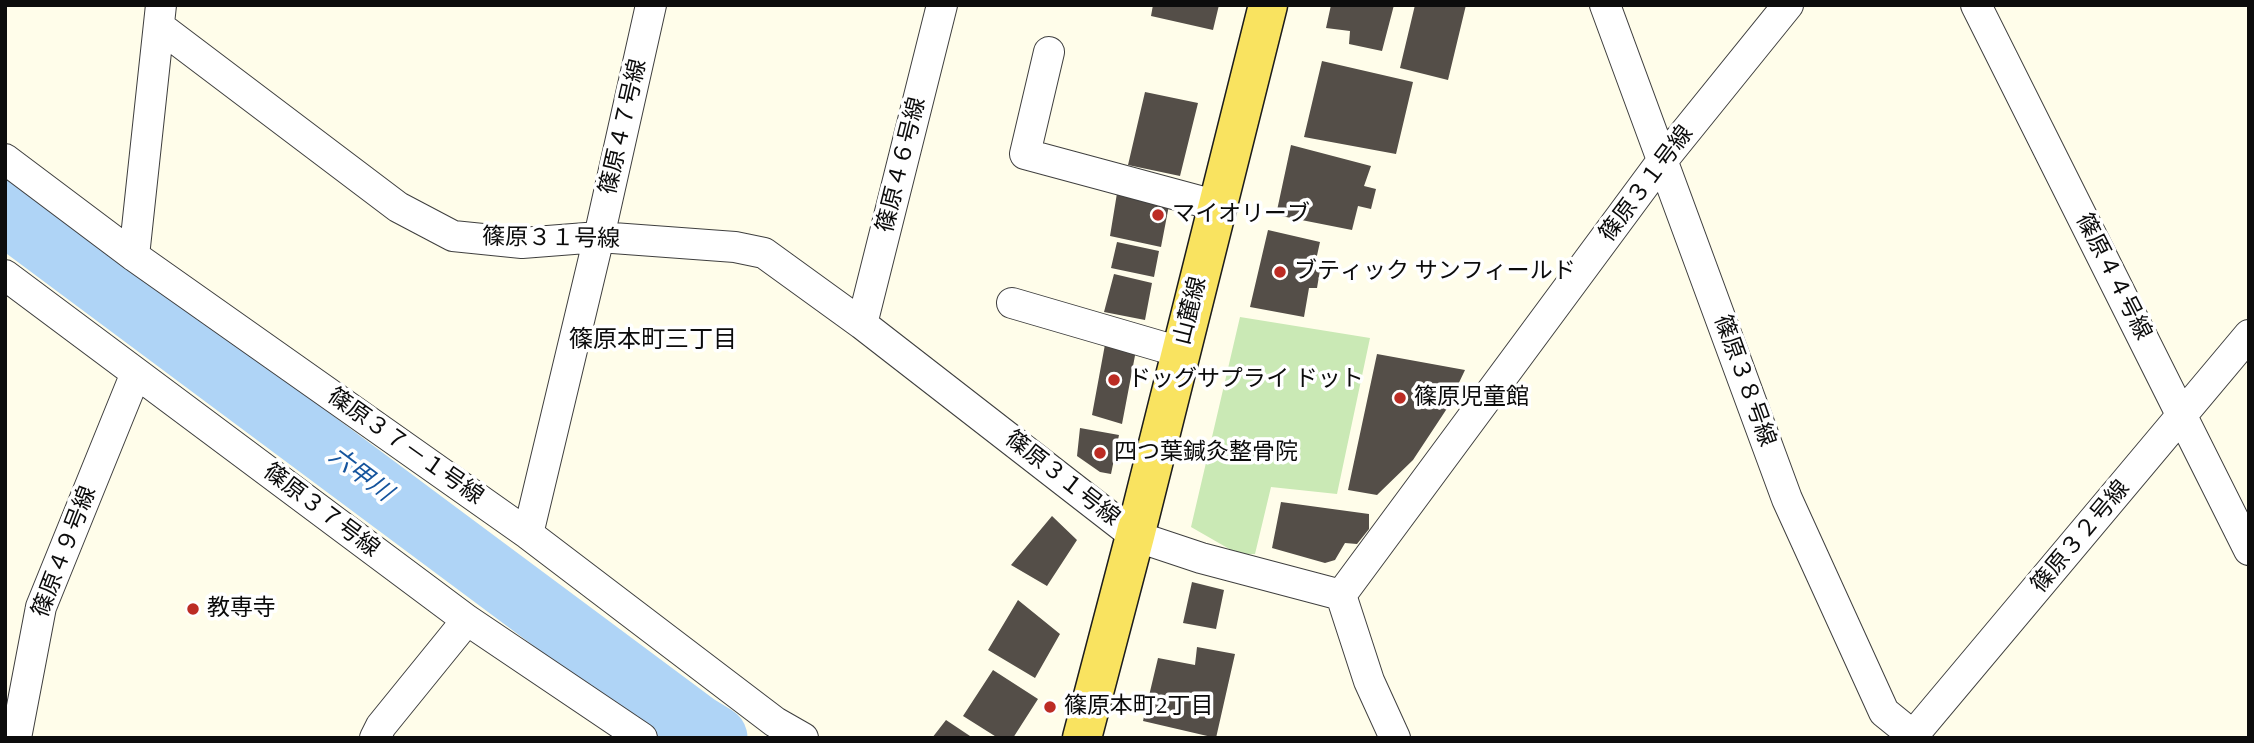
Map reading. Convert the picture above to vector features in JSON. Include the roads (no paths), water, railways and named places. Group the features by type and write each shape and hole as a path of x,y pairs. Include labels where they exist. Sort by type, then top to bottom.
{"main road":[{"name":"山麓線","path":"1082,738 1268,5"}],"street":[{"name":"篠原４７号線","path":"528,534 651,5"},
{"name":"篠原４６号線","path":"862,324 942,5"},
{"name":"篠原３８号線","path":"1605,5 1787,499 1884,712 1914,737"},
{"name":"篠原３１号線","path":"160,16 398,207 453,236 522,243 599,237 735,247 764,253 862,324 1135,536 1201,558 1341,595 1662,161 1788,5"},
{"name":"篠原４４号線","path":"1976,5 2249,550"},
{"path":"134,256 160,16"},
{"path":"1049,52 1025,154 1218,206"},
{"name":"篠原３７－１号線","path":"5,159 134,256 528,534 775,722 803,738"},
{"name":"篠原３７号線","path":"5,275 467,620 642,738"},
{"path":"1012,303 1180,352"},
{"name":"篠原３２号線","path":"1914,737 2249,335"},
{"name":"篠原４９号線","path":"16,738 41,607 135,373"},
{"path":"1341,595 1369,681 1395,738"},
{"path":"374,738 467,620"}],"waterway":[{"name":"六甲川","path":"5,212 715,738"}],"place":[{"name":"マイオリーブ","path":"1158,215"},
{"name":"ブティック サンフィールド","path":"1280,272"},
{"name":"ドッグサプライ ドット","path":"1114,380"},
{"name":"篠原児童館","path":"1400,398"},
{"name":"四つ葉鍼灸整骨院","path":"1100,453"},
{"name":"教専寺","path":"193,609"},
{"name":"篠原本町2丁目","path":"1050,707"}],"district":[{"name":"篠原本町三丁目","path":"653,341"}]}
